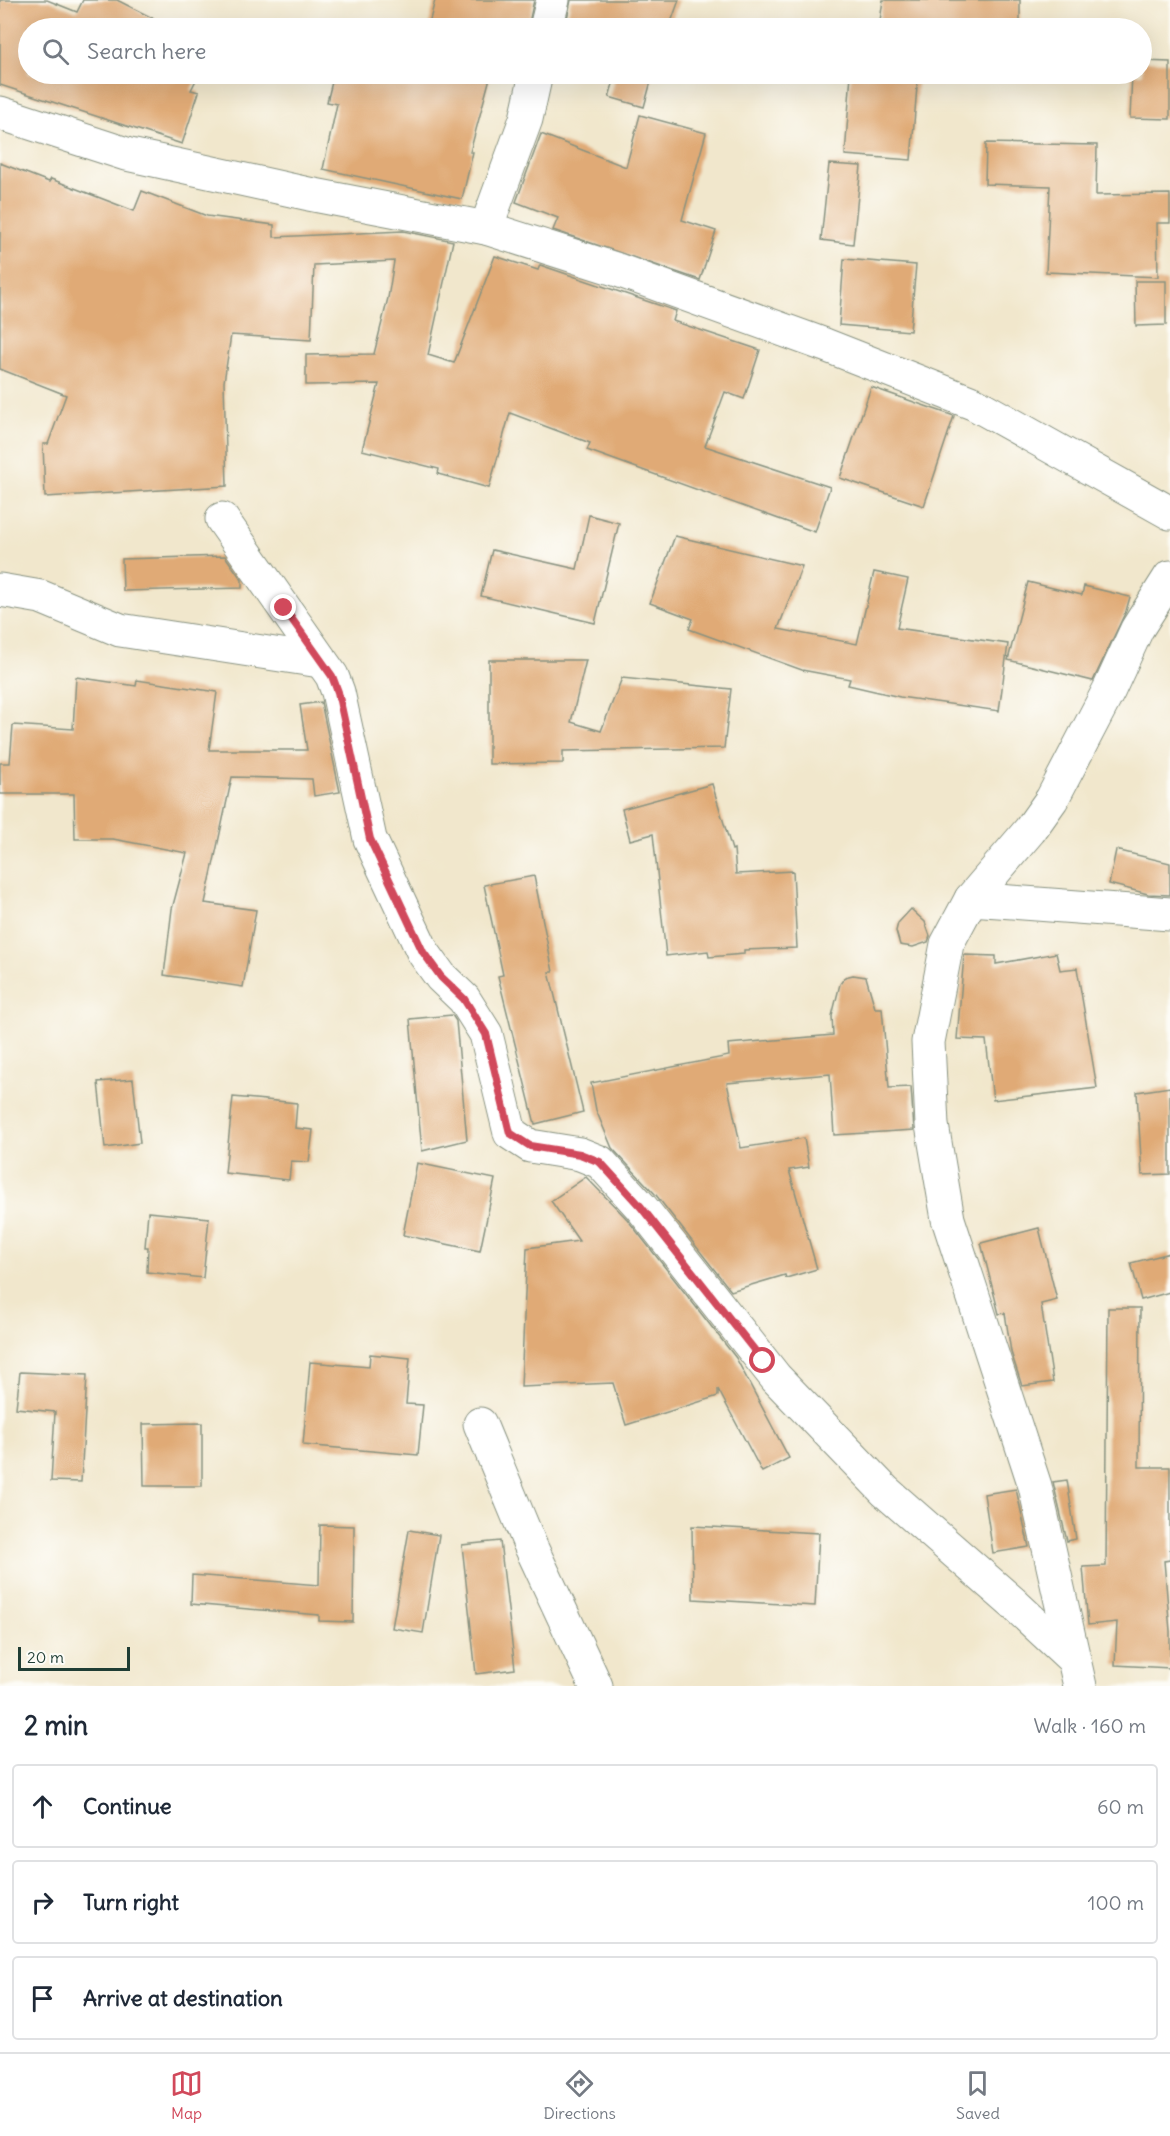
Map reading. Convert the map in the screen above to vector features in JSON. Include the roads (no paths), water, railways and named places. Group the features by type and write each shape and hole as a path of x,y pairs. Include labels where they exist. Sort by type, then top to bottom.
{"street":[{"path":"548,18 553,0"},
{"path":"486,228 526,119 534,84"},
{"path":"0,112 126,154 309,194 486,228 615,269 825,345 975,404 1170,513"},
{"path":"222,519 332,676 338,692 370,839 423,952 441,977 464,999 486,1034 510,1133 530,1146 580,1154 600,1162 648,1216 776,1378 885,1491 1013,1603 1076,1672"},
{"path":"1076,1672 1035,1486 948,1219 932,1125 928,1042 947,944 971,899 1030,830 1052,799 1137,629 1170,577"},
{"path":"0,590 41,597 120,630 320,661"},
{"path":"971,899 1170,914"},
{"path":"480,1424 531,1547 596,1686"}]}
